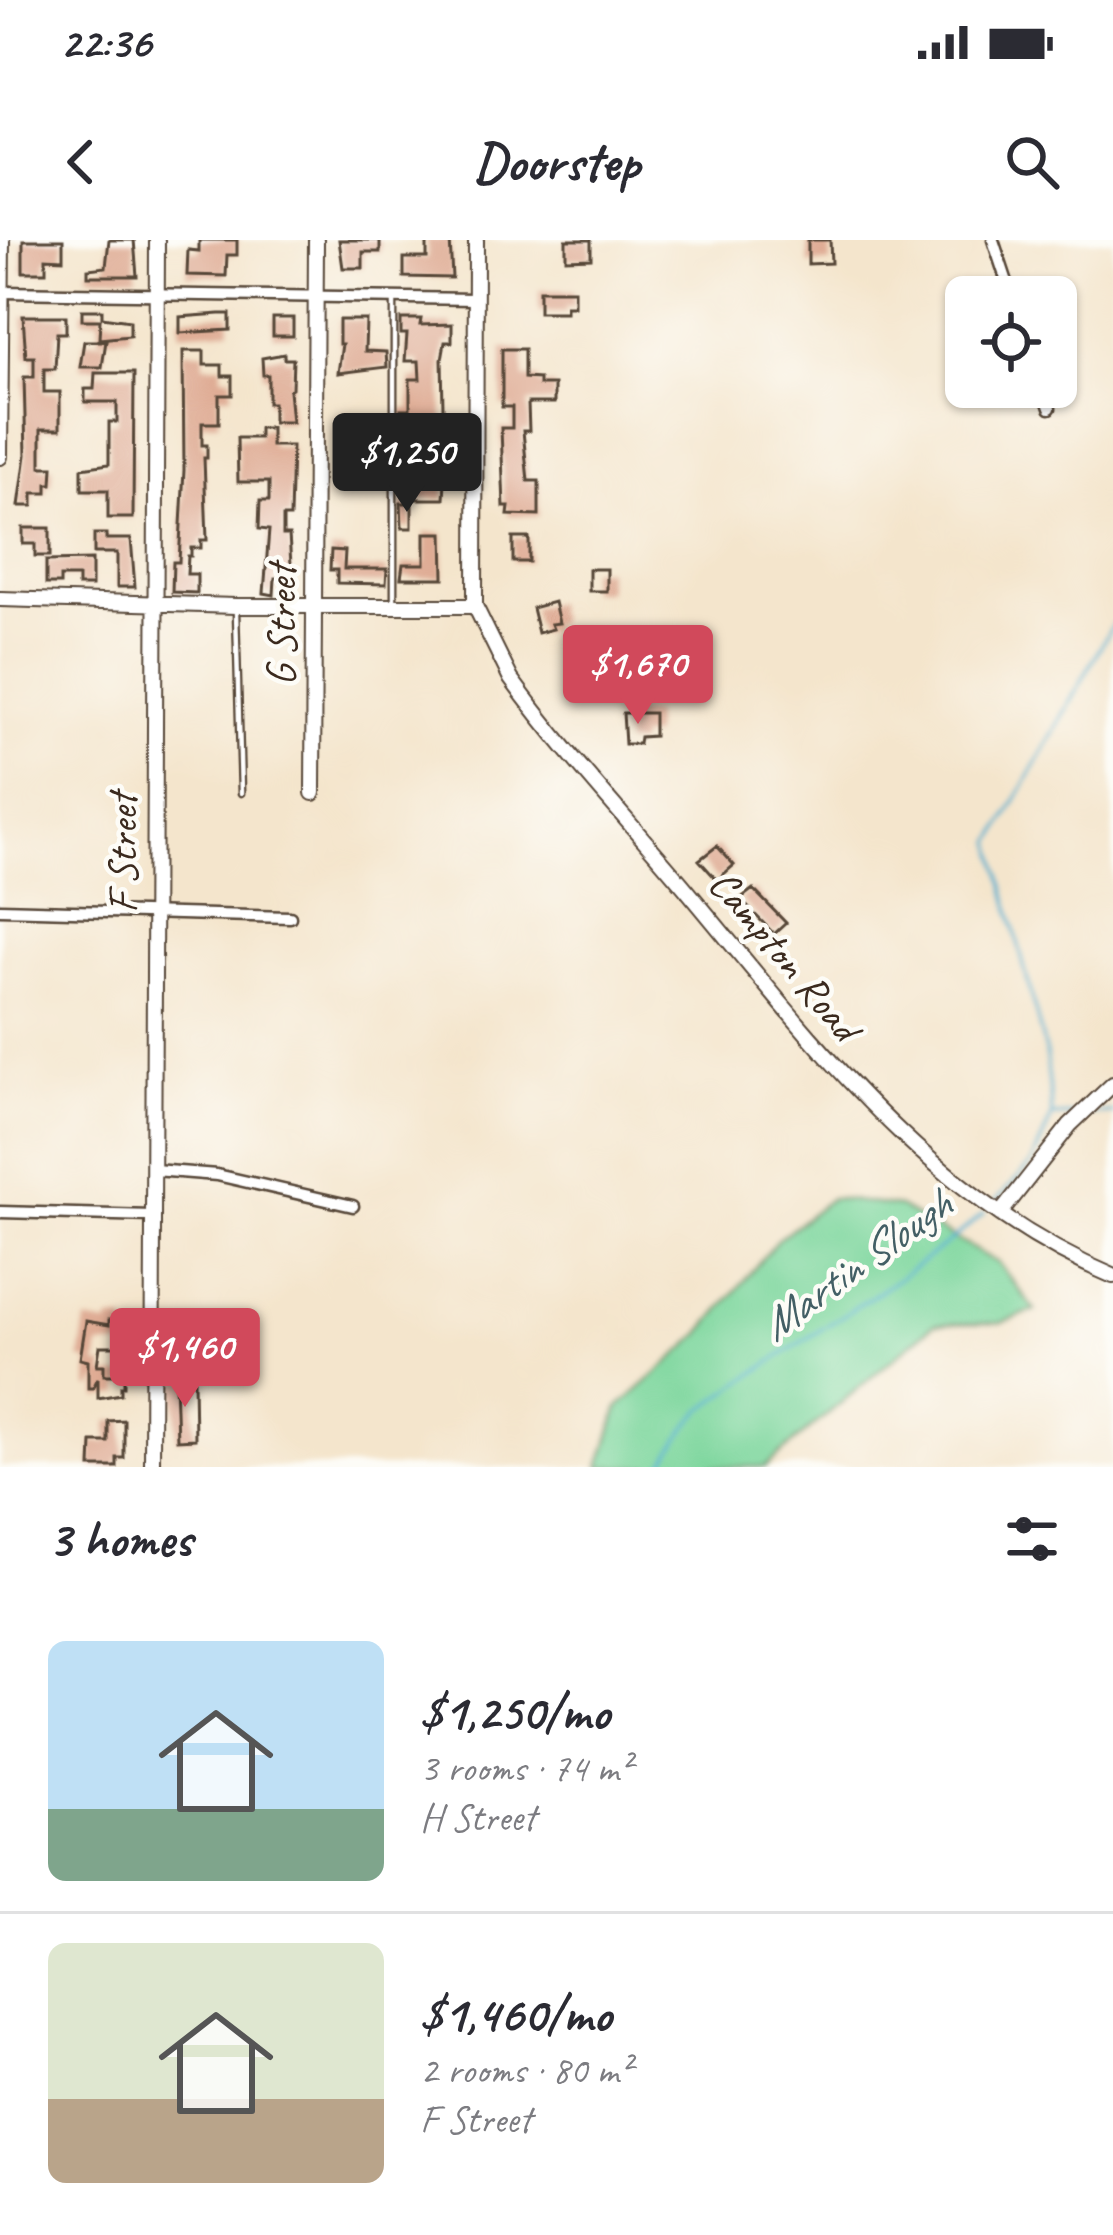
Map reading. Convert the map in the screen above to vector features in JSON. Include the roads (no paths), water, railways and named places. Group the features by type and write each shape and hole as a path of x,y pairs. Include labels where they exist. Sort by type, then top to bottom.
{"main road":[{"path":"0,457 2,240"},
{"name":"F Street","path":"152,1467 157,240"},
{"name":"G Street","path":"313,793 316,240"},
{"path":"0,599 475,606 476,240"},
{"name":"Campton Road","path":"475,606 519,690 832,1063 900,1135 1000,1214 1113,1276"},
{"path":"1000,1214 1070,1125 1113,1084"}],"street":[{"path":"993,240 1005,276"},
{"path":"1,292 475,299"},
{"path":"0,909 290,916"},
{"path":"154,1170 217,1175 353,1206"},
{"path":"0,1212 153,1216"}],"lane":[{"path":"394,298 394,608"},
{"path":"236,606 241,793"}],"waterway":[{"name":"Martin Slough","path":"995,1202 1032,1163 1052,1116 1046,1054 993,842 1113,624"},
{"path":"1089,1114 1113,1113"},
{"path":"1053,1116 1074,1115"},
{"name":"Martin Slough","path":"661,1467 705,1408 917,1266 984,1213"}]}
